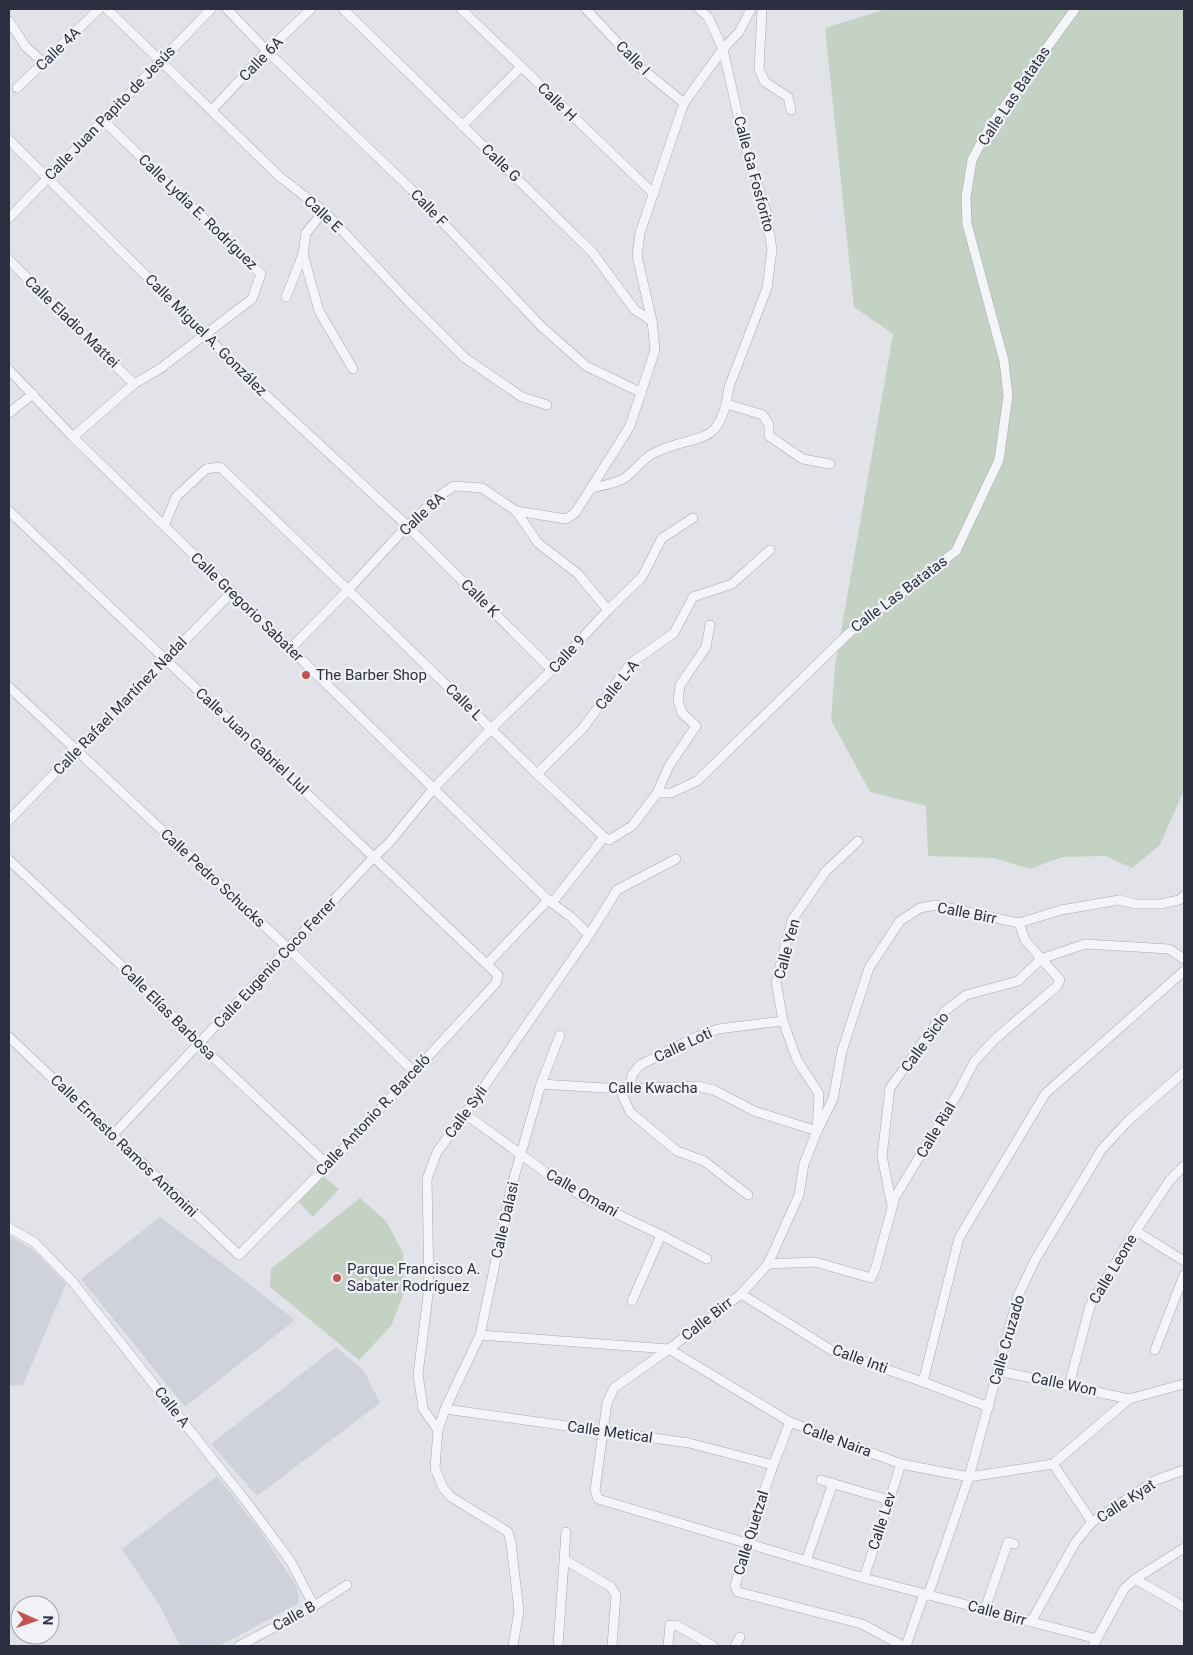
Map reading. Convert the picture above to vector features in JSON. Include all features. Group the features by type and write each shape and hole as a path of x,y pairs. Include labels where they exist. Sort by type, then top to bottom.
{"street":[{"name":"Calle 4A","path":"17,88 99,9"},
{"name":"Calle E","path":"107,9 280,177 324,211 408,301 465,358 522,397 547,405"},
{"name":"Calle Juan Papito de Jesús","path":"9,218 211,9"},
{"name":"Calle F","path":"227,9 267,51 411,189 542,327 586,366 642,393"},
{"name":"Calle 6A","path":"212,110 267,51 310,9"},
{"name":"Calle G","path":"343,9 592,252 635,310 652,321"},
{"name":"Calle H","path":"461,9 654,194"},
{"name":"Calle I","path":"586,9 642,68 684,103"},
{"name":"Calle Ga Fosforito","path":"591,488 622,480 653,454 710,434 720,424 727,404 729,387 767,288 772,250 766,211 744,142 723,49 708,17 699,9"},
{"path":"516,511 566,519 575,513 630,426 655,350 652,321 637,256 640,233 684,103 723,49 739,32 752,9"},
{"path":"762,9 759,69 765,82 788,96 791,110"},
{"name":"Calle Las Batatas","path":"657,793 671,793 698,781 849,633 956,551 999,460 1008,396 1004,361 967,224 966,197 972,160 989,128 1075,9"},
{"path":"9,21 19,39 44,63"},
{"path":"462,126 521,67"},
{"name":"Calle Lydia E. Rodríguez","path":"73,437 134,384 161,368 252,299 261,274 104,121"},
{"name":"Calle Miguel A. González","path":"9,140 205,334 238,370 407,526"},
{"path":"286,298 303,254 306,233 324,211"},
{"path":"303,254 318,311 352,370"},
{"name":"Calle Eladio Mattei","path":"9,260 134,384"},
{"name":"Calle Gregorio Sabater","path":"9,370 73,437 290,649 550,901 589,935"},
{"path":"9,413 33,394"},
{"path":"727,404 764,415 769,425 769,436 803,459 830,464"},
{"name":"Calle L","path":"164,526 176,498 206,469 220,467 604,837"},
{"name":"Calle 8A","path":"290,649 407,526 439,496 454,486 482,488 516,511 538,543 578,574 608,610"},
{"name":"Calle Juan Gabriel Llul","path":"9,511 495,972"},
{"name":"Calle 9","path":"434,788 642,577 662,538 693,518"},
{"name":"Calle K","path":"407,526 552,670"},
{"name":"Calle L-A","path":"537,774 583,728 631,663 674,633 693,598 732,584 770,550"},
{"name":"Calle Rafael Martínez Nadal","path":"9,820 232,592"},
{"path":"487,964 550,901 604,837 609,840 632,826 657,793 669,766 696,726 682,713 678,701 680,685 706,647 710,625"},
{"name":"Calle Pedro Schucks","path":"9,687 289,949 413,1071"},
{"name":"Calle Eugenio Coco Ferrer","path":"112,1136 389,843 434,788"},
{"name":"Calle Yen","path":"817,1131 819,1094 797,1060 783,1021 776,982 792,920 826,871 858,841"},
{"name":"Calle Syli","path":"438,1430 423,1409 418,1374 429,1288 427,1179 437,1152 589,935 617,890 676,859"},
{"name":"Calle Elías Barbosa","path":"9,860 140,983 199,1044 328,1165"},
{"name":"Calle Birr","path":"1095,1643 1031,1622 864,1578 598,1500 595,1490 607,1402 614,1388 741,1294 768,1264 799,1195 804,1164 817,1131 833,1099 842,1051 869,968 900,921 920,908 936,905 1019,923 1061,910 1119,900 1136,904 1160,904 1179,900 1184,896"},
{"name":"Calle Rial","path":"768,1264 814,1262 871,1278 875,1270 895,1196 959,1091 974,1062 994,1040 1057,986 1060,980 1025,940 1019,923"},
{"name":"Calle Siclo","path":"892,1206 882,1156 890,1088 945,1011 966,995 1018,981 1041,959 1086,944 1169,949 1184,959"},
{"path":"923,1382 959,1238 1045,1094 1184,971"},
{"name":"Calle Antonio R. Barceló","path":"239,1256 328,1165 413,1071 496,984 498,975 495,972"},
{"name":"Calle Loti","path":"625,1089 640,1065 696,1037 718,1029 783,1021"},
{"name":"Calle Dalasi","path":"513,1646 519,1611 512,1543 508,1532 451,1497 443,1488 435,1468 438,1430 445,1410 480,1335 511,1188 541,1084 560,1036"},
{"name":"Calle Ernesto Ramos Antonini","path":"9,1037 239,1256"},
{"name":"Calle Cruzado","path":"905,1646 969,1477 1018,1296 1035,1260 1102,1149 1129,1120 1184,1072"},
{"name":"Calle Kwacha","path":"541,1084 625,1089 697,1086 714,1090 754,1111 817,1131"},
{"path":"625,1089 630,1112 677,1151 704,1161 748,1195"},
{"name":"Calle Omani","path":"465,1114 521,1156 590,1201 707,1259"},
{"name":"Calle Leone","path":"1069,1385 1090,1306 1170,1180 1184,1166"},
{"name":"Calle A","path":"9,1228 34,1242 72,1281 249,1505 290,1562 314,1606"},
{"path":"1136,1231 1184,1261"},
{"path":"632,1301 661,1235"},
{"path":"1154,1350 1184,1275"},
{"name":"Calle Inti","path":"741,1294 831,1350 989,1406"},
{"name":"Calle Naira","path":"480,1335 669,1349 790,1422 901,1464 969,1477 1053,1464"},
{"name":"Calle Won","path":"999,1370 1129,1399"},
{"path":"1092,1522 1053,1464 1129,1399 1184,1384"},
{"name":"Calle Metical","path":"445,1410 688,1443 773,1465"},
{"name":"Calle Quetzal","path":"790,1422 746,1544 735,1586 738,1592 862,1624 905,1646"},
{"name":"Calle Lev","path":"864,1578 901,1464"},
{"name":"Calle Kyat","path":"1031,1622 1075,1543 1092,1522 1156,1480 1184,1470"},
{"path":"821,1480 889,1500"},
{"path":"806,1561 833,1483"},
{"path":"558,1646 566,1532"},
{"path":"985,1610 1008,1542 1014,1544"},
{"path":"1095,1643 1124,1589 1135,1579 1184,1548"},
{"path":"565,1560 611,1586 616,1595 612,1646"},
{"path":"1135,1579 1184,1607"},
{"name":"Calle B","path":"239,1646 314,1606 347,1585"},
{"path":"668,1646 670,1625 676,1625 713,1646"},
{"path":"735,1646 740,1637"}],"shaded area":[{"path":"160,1217 295,1320 185,1407 81,1279"},
{"path":"9,1235 34,1251 66,1284 23,1385 9,1386"},
{"path":"336,1347 364,1371 380,1403 257,1496 211,1444"},
{"path":"217,1476 259,1529 297,1587 299,1600 296,1605 219,1646 180,1646 160,1606 122,1549"}],"green space":[{"path":"886,9 1184,9 1184,790 1160,845 1132,868 1105,856 1062,857 1030,869 994,858 928,856 926,806 870,792 831,720 835,666 893,334 854,307 825,28"},
{"path":"323,1176 339,1189 313,1217 299,1202"},
{"name":"Parque Francisco A. Sabater Rodríguez","path":"360,1198 386,1221 403,1253 404,1293 391,1326 359,1360 270,1287 271,1269"}],"place":[{"name":"The Barber Shop","path":"306,675"},
{"name":"Parque Francisco A. Sabater Rodríguez","path":"337,1278"}]}
